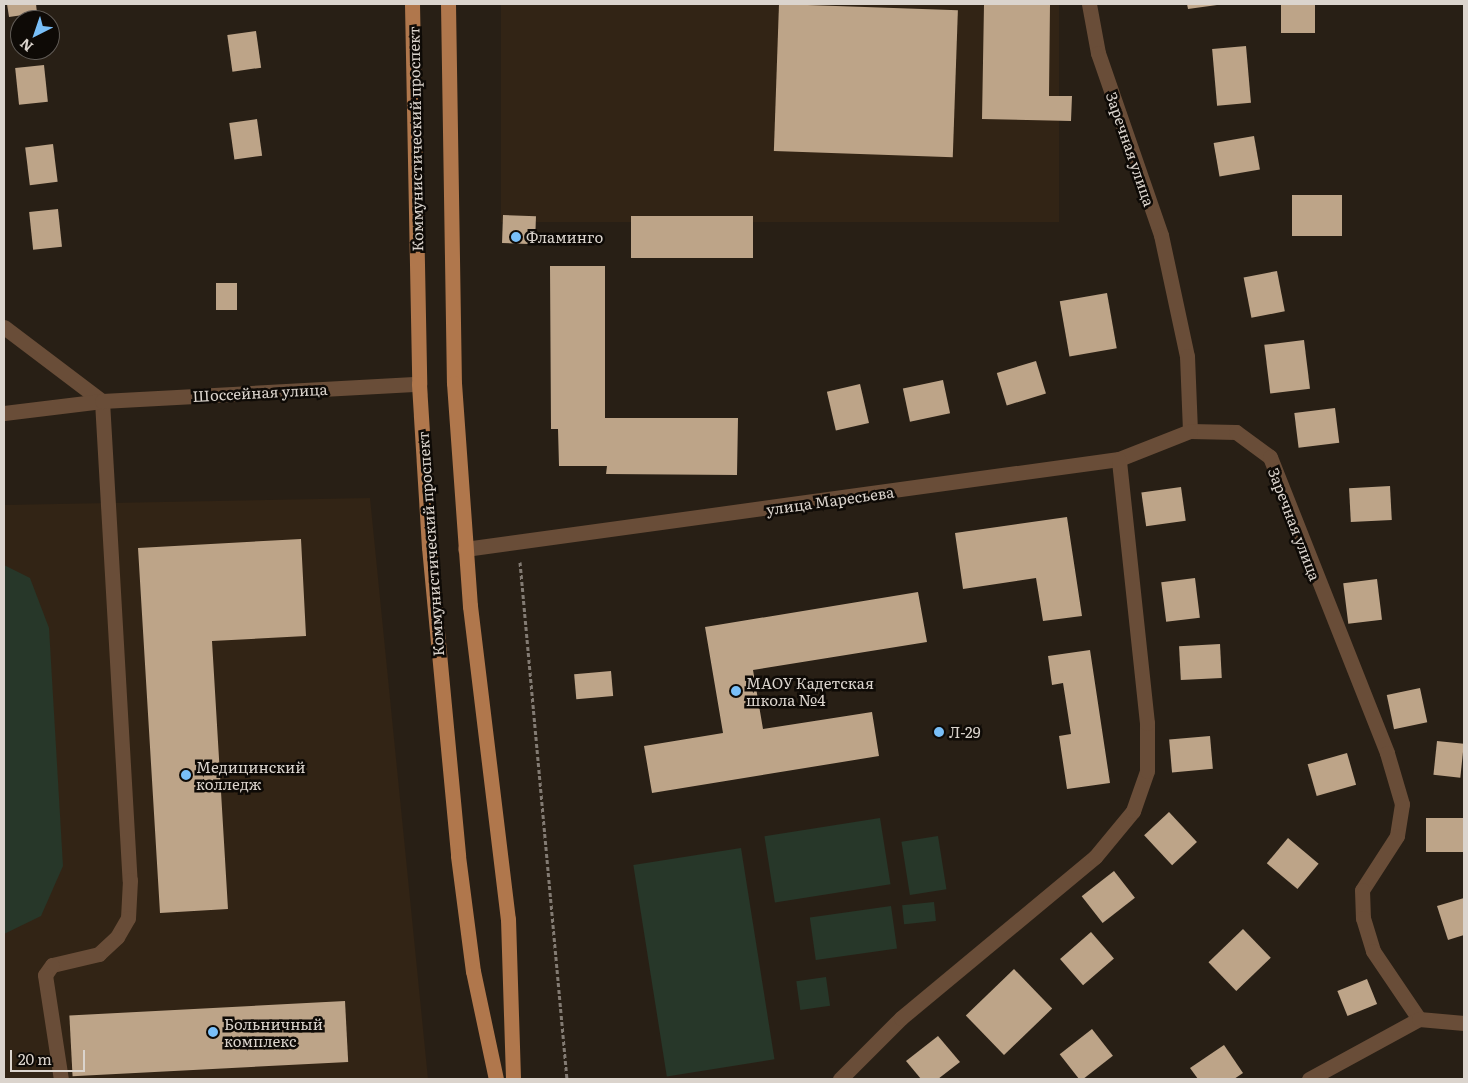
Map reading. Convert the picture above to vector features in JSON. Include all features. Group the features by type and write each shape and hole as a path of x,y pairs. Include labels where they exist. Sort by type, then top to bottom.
{"main road":[{"name":"Коммунистический проспект","path":"412,4 419,384 458,856 473,971 496,1079"},
{"path":"448,4 453,345 466,549 508,919 512,1079"}],"street":[{"name":"Заречная улица","path":"1089,4 1098,53 1161,235 1187,356 1190,431 1236,432 1270,457 1387,753 1402,804 1397,836 1362,890 1363,918 1373,951 1419,1019"},
{"path":"4,327 102,401 130,880 128,918 117,937 99,954 52,964 45,975 61,1079"},
{"name":"Шоссейная улица","path":"4,413 102,401 419,384"},
{"name":"улица Маресьева","path":"466,549 518,546 1119,459 1190,431"},
{"path":"840,1079 901,1018 1095,857 1133,811 1147,771 1147,723 1119,459"},
{"path":"1309,1079 1419,1019 1464,1023"}],"path":[{"path":"518,546 567,1079"}],"shaded area":[{"path":"501,4 1059,4 1059,222 501,222"},
{"path":"370,498 428,1079 4,1079 4,505"}],"green space":[{"path":"4,565 30,578 49,628 63,866 41,916 4,934"},
{"path":"880,818 890,884 775,902 764,836"},
{"path":"938,836 946,889 910,895 901,842"},
{"path":"741,848 774,1059 667,1076 633,865"},
{"path":"934,902 936,921 904,924 902,905"},
{"path":"891,906 897,949 816,960 810,917"},
{"path":"826,977 830,1006 800,1010 796,981"}],"building":[{"path":"7,4 36,4 37,10 10,10 9,17"},
{"path":"779,4 958,10 953,157 774,151"},
{"path":"984,4 1050,4 1049,96 1072,96 1071,121 982,119"},
{"path":"1187,4 1217,4 1217,5 1188,9"},
{"path":"1281,4 1315,4 1315,33 1281,33"},
{"path":"256,31 261,68 232,72 227,35"},
{"path":"1246,46 1251,103 1217,106 1212,49"},
{"path":"44,65 48,102 19,105 15,68"},
{"path":"257,119 262,156 234,160 229,123"},
{"path":"1254,136 1260,169 1220,177 1214,143"},
{"path":"53,144 58,182 30,185 25,147"},
{"path":"1292,195 1342,195 1342,236 1292,236"},
{"path":"58,209 62,247 33,250 29,212"},
{"path":"503,215 536,216 535,244 502,243"},
{"path":"631,216 753,216 753,258 631,258"},
{"path":"550,266 605,266 605,418 738,418 737,475 606,474 607,466 559,466 558,429 551,429"},
{"path":"1277,271 1285,311 1251,318 1244,277"},
{"path":"216,283 237,283 237,310 216,310"},
{"path":"1107,293 1117,348 1069,356 1060,301"},
{"path":"1304,340 1310,389 1270,394 1264,345"},
{"path":"1036,361 1046,394 1007,406 997,373"},
{"path":"943,380 950,413 910,422 903,389"},
{"path":"860,384 869,423 836,431 827,392"},
{"path":"1335,408 1339,443 1299,448 1294,413"},
{"path":"1390,486 1392,520 1351,522 1349,488"},
{"path":"1181,487 1186,521 1146,526 1141,493"},
{"path":"1067,517 1082,616 1043,621 1036,578 963,589 955,533"},
{"name":"Медицинский колледж","path":"301,539 306,636 212,641 228,909 160,913 138,548"},
{"path":"1195,578 1200,618 1166,622 1161,582"},
{"path":"1377,579 1382,620 1348,624 1343,583"},
{"name":"МАОУ Кадетская школа №4","path":"918,592 927,642 753,670 763,729 872,712 879,756 652,793 644,746 723,733 705,627"},
{"path":"1220,644 1222,678 1181,680 1179,646"},
{"path":"1090,650 1110,783 1067,789 1059,736 1071,734 1063,683 1052,685 1048,656"},
{"path":"611,671 613,696 576,699 574,674"},
{"path":"1420,688 1427,722 1394,729 1387,695"},
{"path":"1210,736 1213,769 1172,772 1169,740"},
{"path":"1437,741 1464,744 1460,778 1433,775"},
{"path":"1347,753 1356,785 1317,796 1308,764"},
{"path":"1169,812 1197,842 1172,865 1144,835"},
{"path":"1426,818 1464,818 1464,852 1426,852"},
{"path":"1288,838 1319,864 1297,889 1267,863"},
{"path":"1114,871 1135,898 1103,923 1082,896"},
{"path":"1464,898 1464,935 1448,940 1437,906"},
{"path":"1243,929 1271,958 1236,991 1208,962"},
{"path":"1091,932 1114,958 1083,985 1060,959"},
{"path":"1014,969 1052,1009 1004,1055 966,1016"},
{"path":"1367,979 1377,1004 1347,1016 1337,991"},
{"path":"345,1001 348,1062 73,1076 69,1015"},
{"path":"1092,1029 1113,1056 1083,1079 1079,1079 1060,1054"},
{"path":"938,1036 960,1062 938,1079 921,1079 906,1061"},
{"path":"1224,1045 1243,1073 1234,1079 1198,1079 1190,1068"}],"place":[{"name":"Фламинго","path":"516,237"},
{"name":"МАОУ Кадетская школа №4","path":"736,691"},
{"name":"Л-29","path":"939,732"},
{"name":"Медицинский колледж","path":"186,775"},
{"name":"Больничный комплекс","path":"213,1032"}]}
